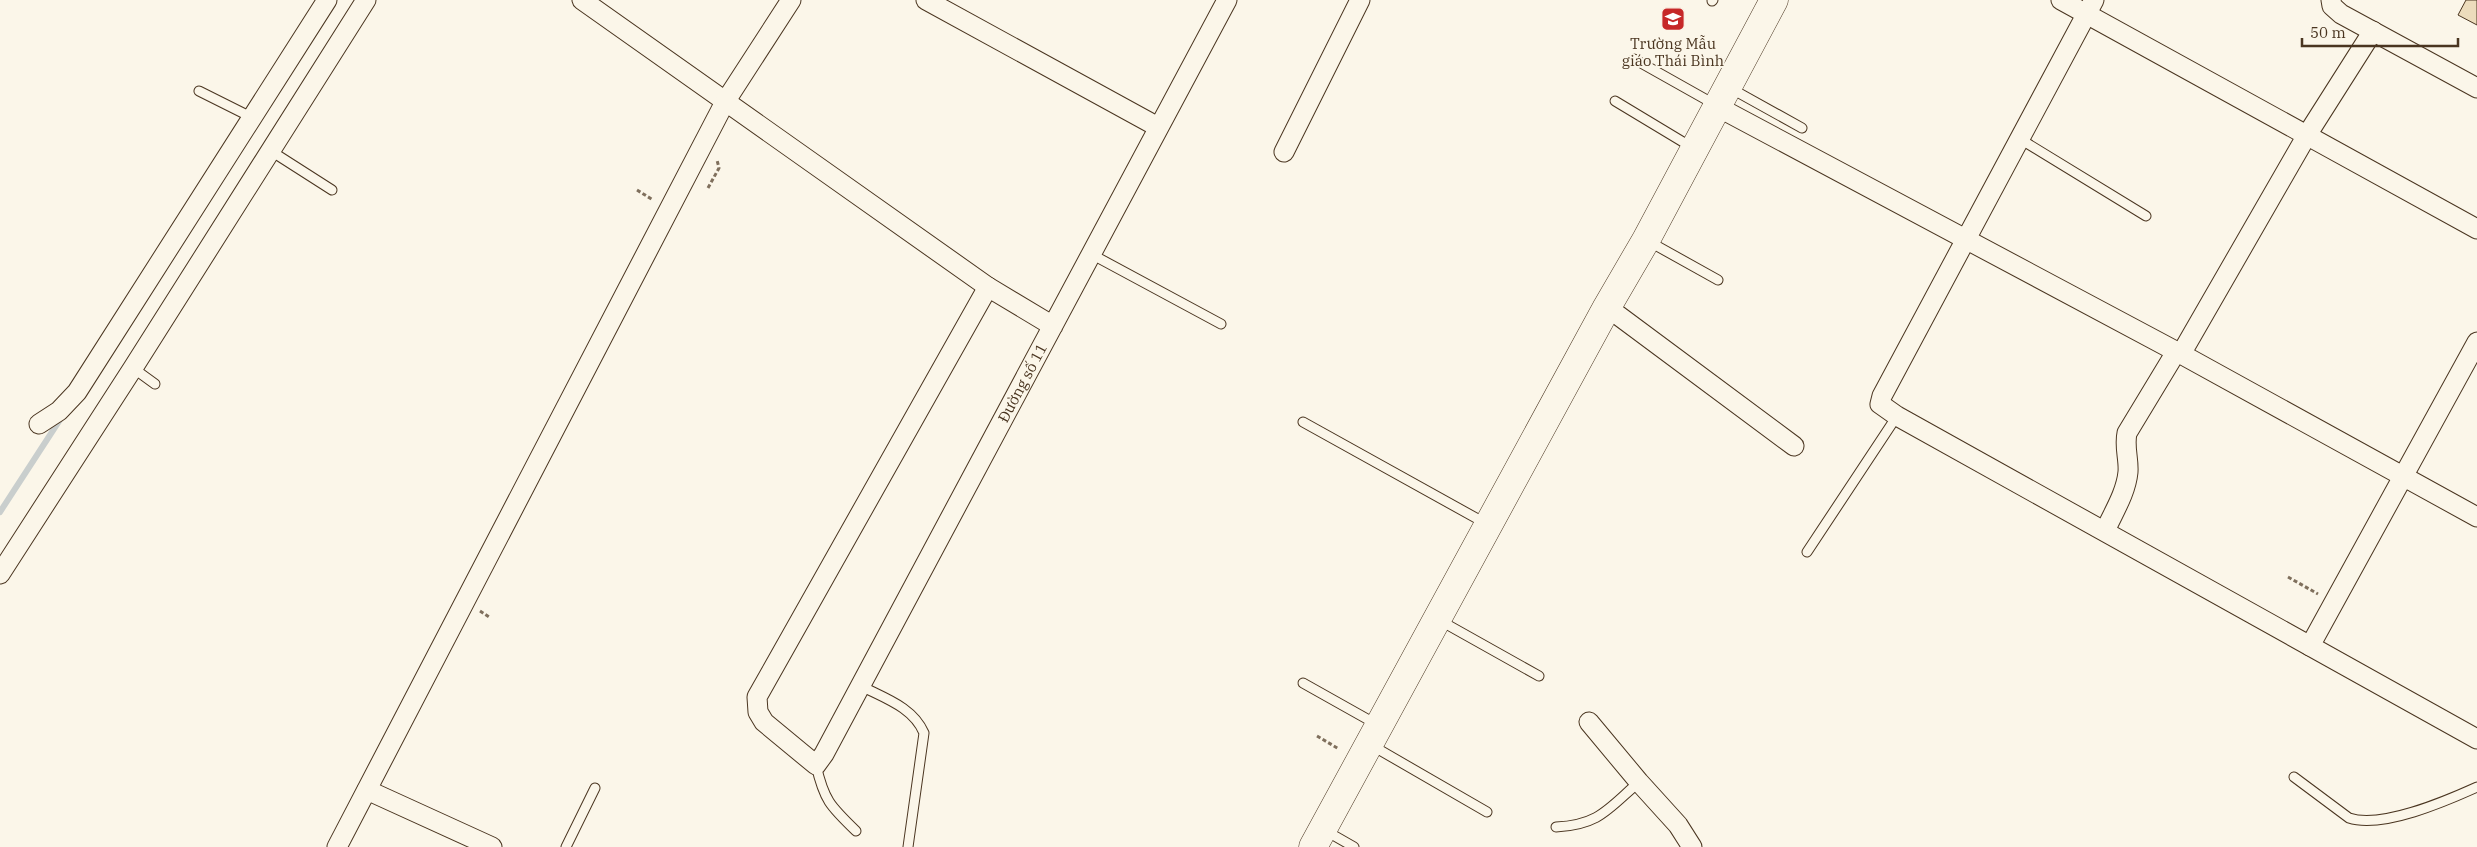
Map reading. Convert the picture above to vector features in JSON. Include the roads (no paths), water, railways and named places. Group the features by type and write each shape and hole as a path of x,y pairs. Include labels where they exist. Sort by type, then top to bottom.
{"highway":[{"path":"1318,838 1436,618 1607,307 1646,240 1693,148 1774,0"}],"street":[{"path":"39,424 59,411 77,392 327,0"},
{"path":"0,574 366,0"},
{"path":"582,0 988,287 1053,326"},
{"path":"337,847 725,102 790,0"},
{"path":"926,0 1158,127"},
{"name":"Đường số 11","path":"816,765 824,754 1227,0"},
{"path":"1284,152 1360,0"},
{"path":"2061,0 2091,7 2308,135 2477,229"},
{"path":"2331,0 2332,6 2341,14 2477,88"},
{"path":"2091,7 1882,396 1880,404 1897,416 2477,739"},
{"path":"2104,531 2127,484 2128,469 2125,443 2127,433 2179,353 2308,135 2373,31"},
{"path":"1722,96 1966,240 2179,353 2477,517"},
{"path":"816,765 764,722 758,712 757,697 988,287"},
{"path":"1607,307 1794,446"},
{"path":"2310,646 2477,342"},
{"path":"1589,722 1678,825 1692,847"},
{"path":"367,790 492,847"}],"lane":[{"path":"1634,59 1802,128"},
{"path":"199,91 253,118"},
{"path":"1615,101 1693,148"},
{"path":"2020,140 2146,216"},
{"path":"271,151 332,190"},
{"path":"1646,240 1718,280"},
{"path":"1091,254 1220,324"},
{"path":"133,368 155,384"},
{"path":"1807,552 1897,416"},
{"path":"1303,422 1488,524"},
{"path":"1436,618 1539,676"},
{"path":"1303,683 1373,734 1487,812"},
{"path":"860,686 900,706 919,721 924,733 908,847"},
{"path":"816,765 822,792 835,811 856,831"},
{"path":"2294,777 2349,818 2360,822 2374,821 2429,807 2477,787"},
{"path":"1556,827 1580,825 1596,819 1639,782"},
{"path":"566,847 595,788"},
{"path":"1318,838 1354,847"}],"waterway":[{"path":"0,512 63,415"}],"place":[{"name":"Trường Mẫu giáo Thái Bình","path":"1673,19"}]}
